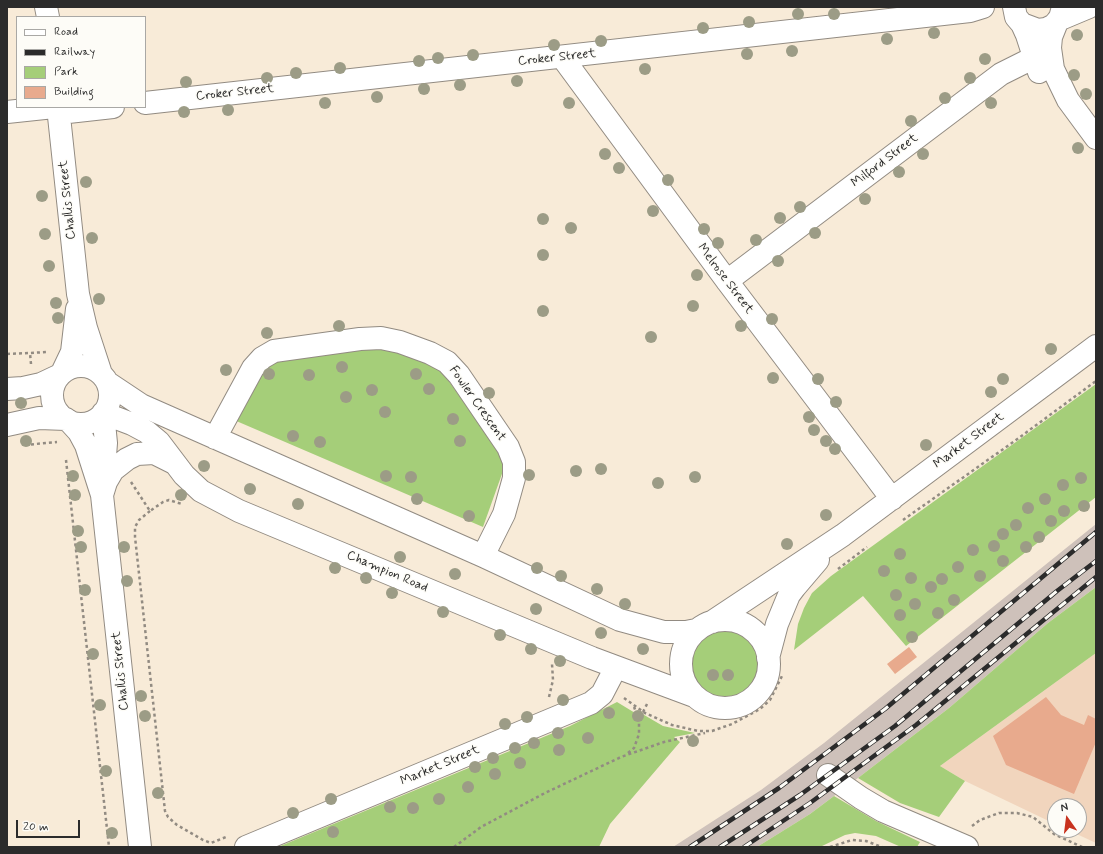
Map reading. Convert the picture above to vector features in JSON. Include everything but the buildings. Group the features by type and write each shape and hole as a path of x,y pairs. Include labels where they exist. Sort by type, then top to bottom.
{"street":[{"path":"1089,7 1059,16 1042,57 1039,72 1055,92 1068,100 1096,138"},
{"name":"Croker Street","path":"146,103 976,9 1018,17 1038,30 1050,27 1059,16"},
{"path":"1018,17 1042,57"},
{"name":"Melrose Street","path":"562,57 726,281 892,498"},
{"name":"Milford Street","path":"726,281 989,83 1012,68 1042,57"},
{"path":"7,112 85,108"},
{"name":"Challis Street","path":"57,109 78,294 86,328 104,379"},
{"name":"Challis Street","path":"61,374 72,352 78,294"},
{"name":"Fowler Crescent","path":"215,438 253,368 262,358 274,351 360,339 381,338 400,342 430,352 447,362 459,375 508,447 514,462 514,478 504,514 483,556"},
{"name":"Market Street","path":"704,626 843,535 1096,346"},
{"path":"7,389 32,386 46,382 71,367 82,366 92,368 104,379 141,405 483,556 626,622 664,632 686,632 704,626 733,620 751,629 761,638 777,662 768,674 763,686 756,696 746,703 734,708 709,706 694,696 682,678 680,663 686,642 704,626"},
{"path":"61,374 53,387 53,400 56,409 67,420"},
{"path":"7,425 32,419 67,420 78,423 87,423 103,413 110,398 104,379"},
{"name":"Challis Street","path":"103,413 106,443 102,495 140,847"},
{"name":"Champion Road","path":"103,413 132,424 147,432 159,442 174,463 201,490 239,511 616,667 694,696"},
{"name":"Challis Street","path":"67,420 79,432 86,445 102,495"},
{"path":"102,495 106,482 113,470 136,454 154,453 174,463"},
{"name":"Market Street","path":"777,662 781,614 795,587 843,535"},
{"name":"Market Street","path":"238,841 586,705 599,698 606,689 616,667"},
{"path":"828,776 883,811 963,845"}],"path":[{"path":"7,354 72,352"},
{"path":"30,353 32,386"},
{"path":"902,521 1096,381"},
{"path":"32,419 35,444"},
{"path":"21,446 64,442 109,847"},
{"path":"64,446 86,445"},
{"path":"150,511 139,520 135,527 135,537 165,811 168,817 176,825 203,840 211,843 238,841"},
{"path":"836,570 872,543"},
{"path":"454,847 481,827 545,793 621,757 664,742 712,731 732,724 750,715 770,700 777,662"},
{"path":"552,663 552,686 549,698 545,702 552,699"},
{"path":"606,689 627,700 639,719 639,734 634,748 621,757"},
{"path":"632,706 677,727 704,732 712,731"},
{"path":"963,845 968,828 980,820 999,814 1018,812 1033,817 1054,834 1082,847"},
{"path":"830,847 846,840 860,840 882,847"}],"shaded area":[{"path":"1096,524 1096,587 1048,623 949,708 858,778 810,814 757,847 673,847 761,790 824,743"},
{"path":"1096,653 1096,843 1085,838 1087,838 1087,798 1047,798 1047,820 965,781 940,766"}],"green space":[{"path":"387,345 441,370 502,456 503,471 483,527 234,420 266,362"},
{"path":"1096,384 1096,497 906,646 863,596 794,650 798,624 804,608 812,593 831,576"},
{"path":"1096,587 1096,653 940,766 965,781 939,817 900,803 858,778 949,708 1048,623"},
{"path":"717,630 731,630 743,636 752,645 758,657 756,677 748,688 737,696 731,698 717,698 711,696 700,688 692,677 690,671 690,657 692,651 700,640 711,632"},
{"path":"617,702 640,716 639,712 663,726 695,733 674,737 680,742 610,824 599,847 278,847 570,726"},
{"path":"834,796 876,821 920,842 917,847 901,847 876,836 855,833 845,835 820,847 757,847 810,814"}],"railway":[{"path":"690,847 779,788 885,709 1096,532"},
{"path":"720,847 800,795 895,726 1057,591 1096,561"},
{"path":"744,847 810,803 916,725 1096,577"}]}
